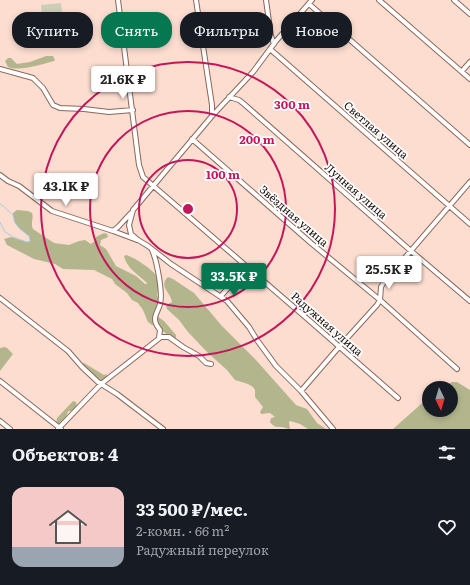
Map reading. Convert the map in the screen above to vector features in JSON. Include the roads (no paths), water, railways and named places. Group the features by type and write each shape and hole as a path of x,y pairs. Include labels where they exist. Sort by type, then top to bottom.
{"street":[{"name":"Радужная улица","path":"118,0 140,172 145,179 398,398"},
{"path":"196,0 212,105 212,116"},
{"path":"266,0 271,36 274,44"},
{"path":"113,231 118,228 192,139 253,72 274,44 312,0"},
{"path":"379,0 470,79"},
{"path":"454,0 470,14"},
{"path":"309,4 470,145"},
{"name":"Светлая улица","path":"270,50 470,224"},
{"path":"462,71 470,62"},
{"path":"0,69 33,78 54,105 60,108 109,112 132,110"},
{"name":"Лунная улица","path":"229,97 239,100 244,104 470,301"},
{"path":"212,105 222,105"},
{"name":"Звёздная улица","path":"192,139 311,243 380,300 457,369"},
{"path":"0,175 19,186 52,210 138,240"},
{"path":"301,391 375,307 380,300 382,284 470,182"},
{"path":"133,210 129,228 131,234 171,264 221,296 249,327 256,340 276,366 301,391 334,429"},
{"path":"152,249 161,291 160,305 154,317 156,325 160,331 159,338"},
{"path":"221,296 247,266"},
{"path":"0,298 68,351 82,367 101,384 163,429"},
{"path":"0,381 60,428 101,384 159,338 166,336 169,337 199,356 206,363 211,364"},
{"path":"0,421 10,429"}],"waterway":[{"path":"0,204 13,215 15,223 29,236 30,241 27,242 13,237 4,231 0,222"}]}
